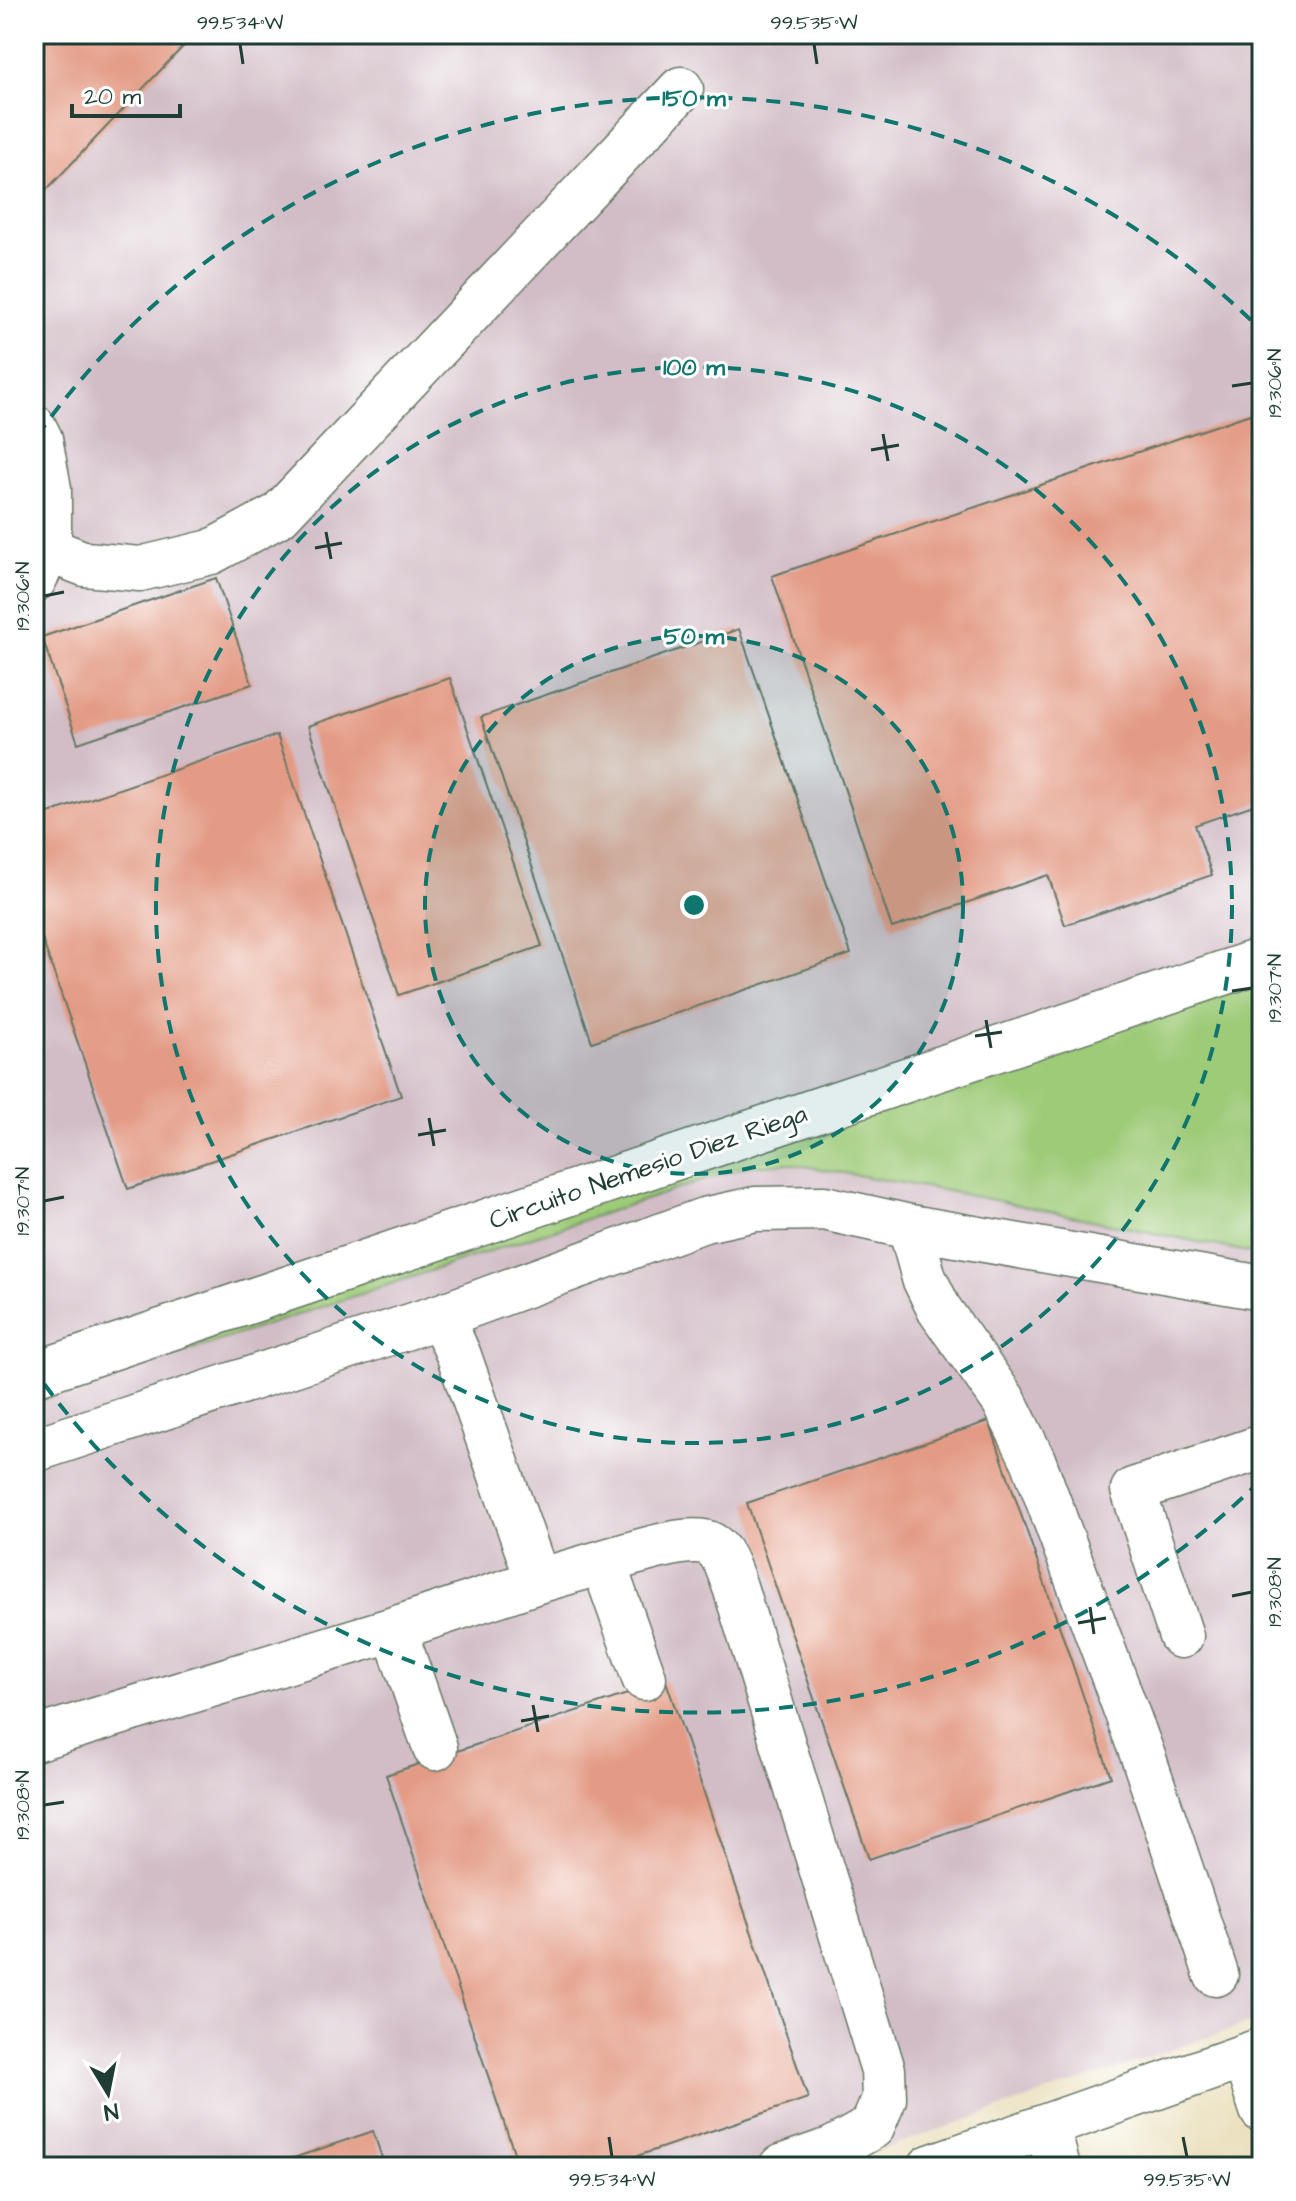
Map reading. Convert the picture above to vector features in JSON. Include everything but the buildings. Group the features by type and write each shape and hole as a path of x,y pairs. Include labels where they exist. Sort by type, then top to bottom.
{"street":[{"path":"34,427 40,439 49,489 42,565 85,564 140,569 211,552 279,515 681,89"},
{"name":"Circuito Nemesio Diez Riega","path":"34,1374 1262,960"},
{"path":"34,1450 441,1316 704,1220 755,1209 824,1208 910,1227 1262,1288"},
{"path":"910,1227 924,1278 939,1309 1004,1401 1033,1460 1144,1759 1216,1974"},
{"path":"441,1316 459,1356 538,1581"},
{"path":"1181,1636 1133,1490 1262,1447"},
{"path":"34,1739 603,1562 686,1540 708,1542 723,1556 735,1587 883,2070 884,2099 872,2127 833,2149 781,2167"},
{"path":"603,1562 644,1678"},
{"path":"394,1629 435,1748"},
{"path":"930,2167 1253,2053 1262,2110"},
{"path":"1047,2126 1058,2167"}],"shaded area":[{"path":"34,34 1262,34 1262,2019 829,2167 34,2167"}],"green space":[{"path":"1262,957 1262,1255 964,1194 787,1163 744,1167 34,1402 34,1373"}]}
